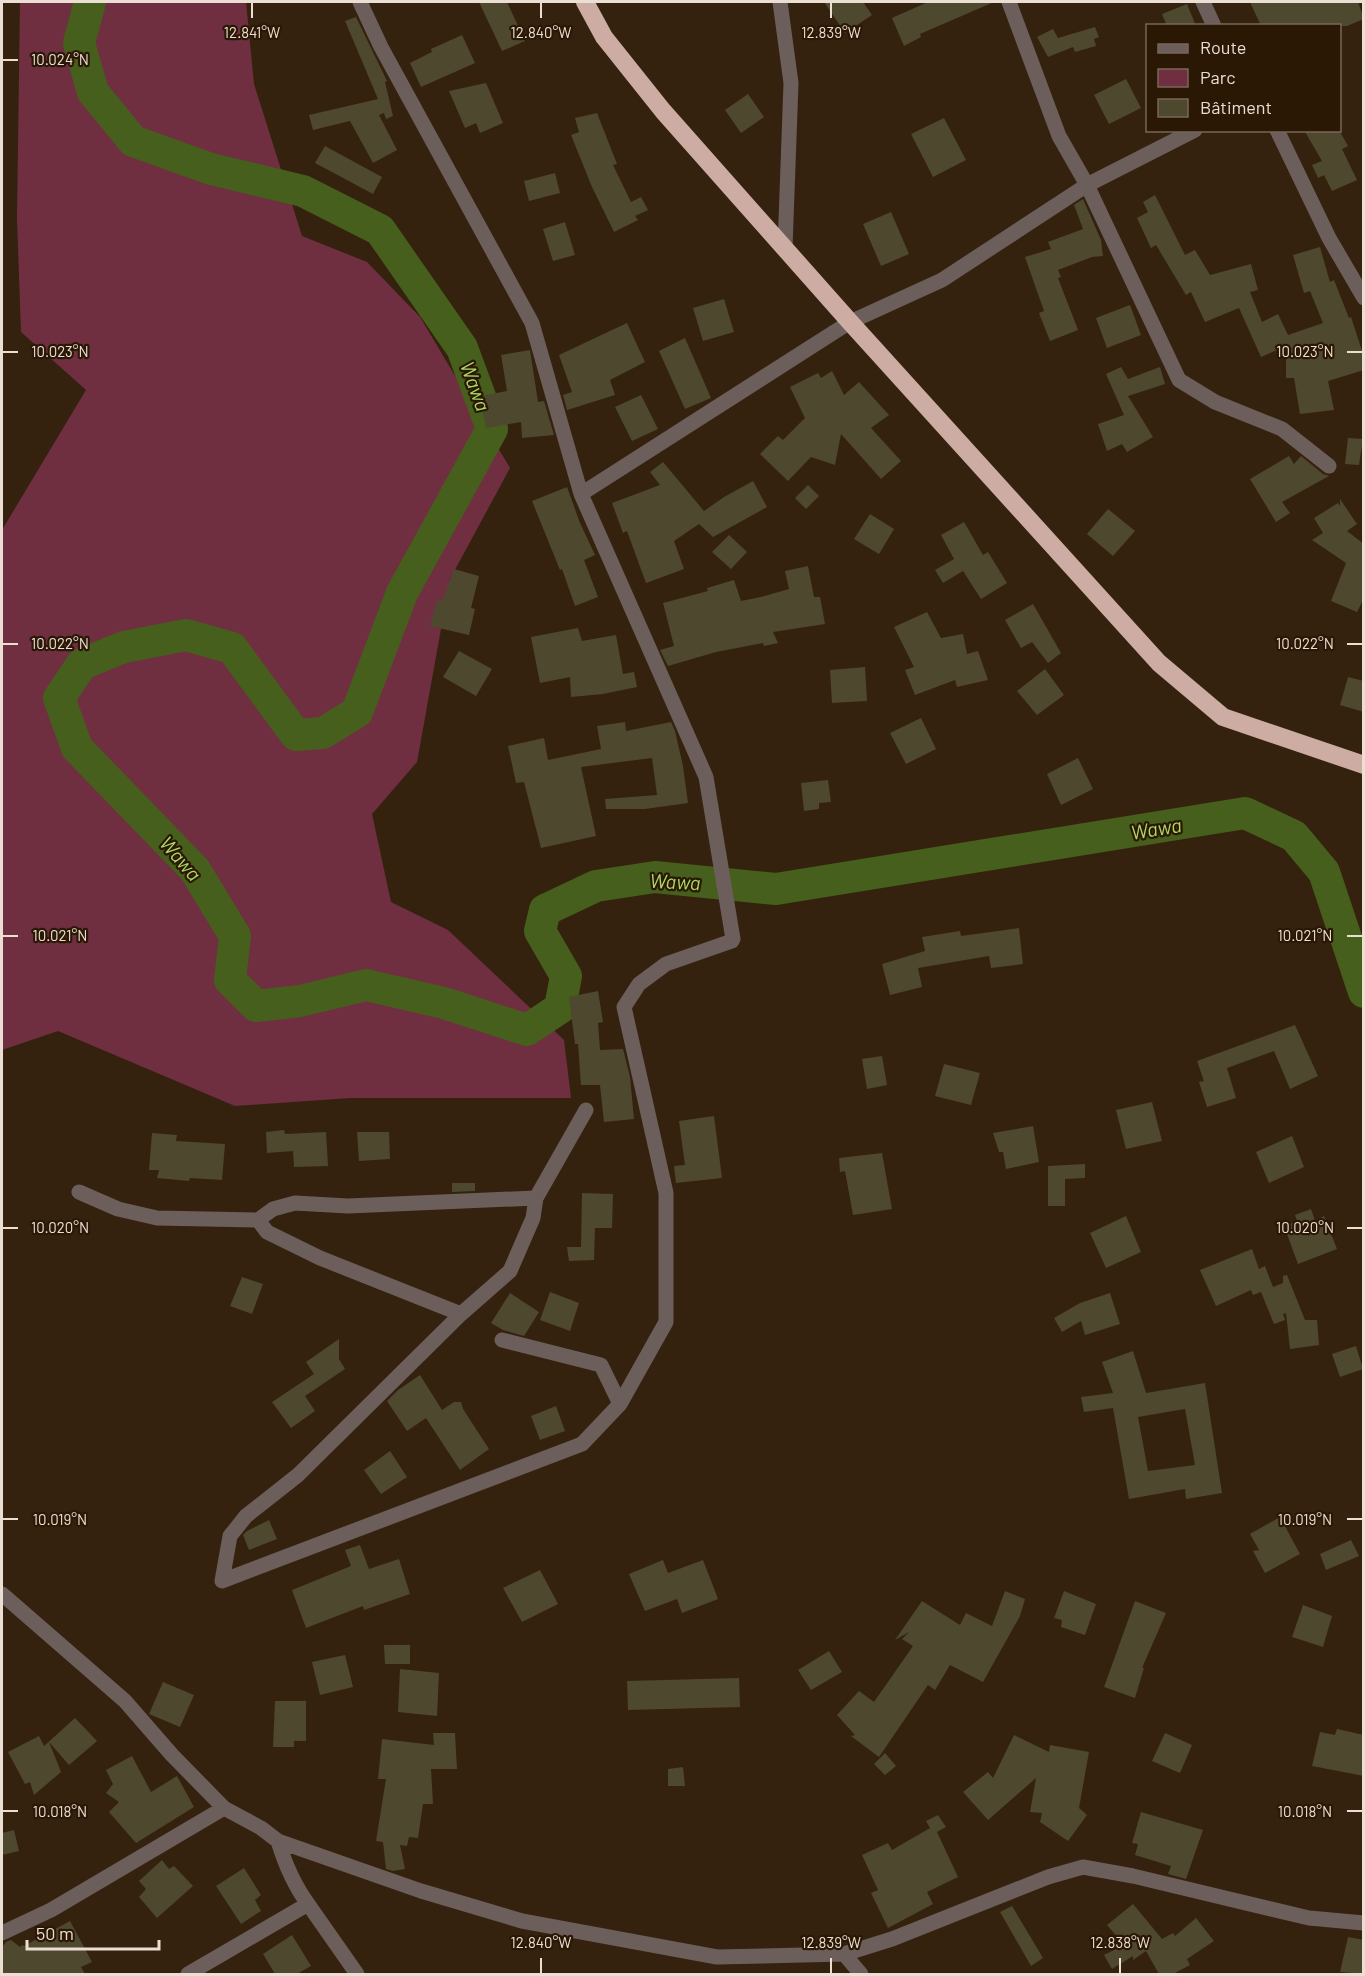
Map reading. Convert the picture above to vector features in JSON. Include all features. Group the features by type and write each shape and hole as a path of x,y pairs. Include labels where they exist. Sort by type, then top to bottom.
{"highway":[{"path":"585,2 604,37 663,111 850,322 1159,663 1223,717 1364,765"}],"street":[{"path":"360,2 381,47 532,323 581,494 706,777 733,936 732,941 666,964 639,984 624,1007 666,1193 666,1322 620,1404 582,1444 222,1581 230,1536 246,1516 298,1474 461,1314 510,1271 533,1218 536,1198 586,1110"},
{"path":"780,2 790,83 785,248"},
{"path":"1009,2 1059,136 1087,185 1179,380 1215,402 1282,429 1329,466"},
{"path":"1203,2 1212,24"},
{"path":"581,494 850,322 942,280 1087,185 1191,132"},
{"path":"1278,132 1329,238 1364,298"},
{"path":"80,1192 118,1209 157,1218 258,1220 273,1209 295,1203 348,1206 536,1198"},
{"path":"258,1220 267,1232 320,1258 461,1314"},
{"path":"502,1340 601,1365 620,1404"},
{"path":"2,1594 125,1701 172,1755 224,1808 261,1828 278,1841 421,1891 522,1921 717,1957 844,1954 892,1939 1048,1876 1083,1867 1133,1876 1308,1918 1364,1923"},
{"path":"2,1933 51,1910 224,1808"},
{"path":"278,1841 285,1864 297,1889 357,1974"},
{"path":"188,1974 308,1904"},
{"path":"844,1954 861,1974"}],"green space":[{"path":"20,2 246,2 254,84 302,236 367,262 420,317 510,468 450,579 417,762 372,814 391,902 448,930 564,1040 571,1098 350,1098 235,1106 58,1031 2,1050 2,530 86,390 21,332 17,218"}],"building":[{"path":"479,2 507,2 525,41 502,51"},
{"path":"824,2 863,2 872,15 845,33"},
{"path":"928,2 994,2 920,34 921,37 904,46 892,18"},
{"path":"1250,2 1358,2 1364,19 1347,26 1341,26 1341,24 1260,24"},
{"path":"1187,4 1195,24 1166,24 1162,14"},
{"path":"356,17 387,81 385,82 393,116 386,119 384,113 379,115 397,150 373,163 350,121 313,130 309,115 378,99 345,21"},
{"path":"1095,27 1099,37 1094,39 1096,46 1075,52 1073,47 1048,57 1037,37 1053,29 1058,38"},
{"path":"462,35 475,63 421,87 410,63 432,52 431,49"},
{"path":"1126,79 1141,108 1109,124 1094,95"},
{"path":"486,83 503,123 480,133 476,123 465,128 449,91"},
{"path":"748,94 764,117 741,133 725,110"},
{"path":"597,113 617,164 613,165 631,202 641,197 648,210 635,216 638,220 614,232 592,187 571,135 579,132 575,118"},
{"path":"944,118 966,160 933,177 911,134"},
{"path":"1305,132 1340,132 1348,146 1342,149 1357,180 1332,191 1324,175 1318,178 1312,165 1322,161"},
{"path":"325,146 382,177 373,194 315,163"},
{"path":"555,173 560,193 529,201 524,181"},
{"path":"1155,195 1185,255 1195,250 1210,275 1251,264 1258,290 1250,292 1262,322 1278,314 1288,335 1323,323 1310,291 1304,293 1293,255 1320,247 1330,282 1334,280 1349,318 1351,317 1364,357 1364,370 1328,381 1334,410 1300,414 1294,378 1286,378 1286,346 1261,357 1239,308 1205,322 1191,292 1186,295 1156,245 1151,248 1137,218 1148,212 1143,202"},
{"path":"1083,199 1101,240 1103,256 1092,257 1058,270 1061,277 1058,278 1078,330 1050,341 1039,313 1044,311 1025,257 1051,249 1048,242 1083,229 1074,205"},
{"path":"891,212 909,254 881,266 863,224"},
{"path":"565,222 575,255 553,261 543,229"},
{"path":"724,299 734,332 703,341 693,308"},
{"path":"1130,305 1141,335 1107,348 1096,318"},
{"path":"627,323 645,362 610,380 615,395 567,410 563,395 572,392 559,355"},
{"path":"685,338 711,398 685,409 659,351"},
{"path":"530,350 538,402 544,401 554,435 522,438 521,422 486,428 480,396 507,391 501,355"},
{"path":"1121,367 1128,379 1160,367 1165,384 1128,396 1153,437 1127,452 1122,444 1107,451 1098,424 1124,415 1106,374"},
{"path":"832,371 844,395 859,382 889,415 871,428 901,461 881,479 841,434 835,465 811,457 788,481 760,454 778,436 783,440 805,418 790,387 818,373 821,378"},
{"path":"641,395 658,429 632,441 615,407"},
{"path":"1348,438 1363,439 1359,465 1345,464"},
{"path":"1289,456 1294,464 1301,456 1323,474 1329,476 1282,502 1290,513 1276,522 1250,479"},
{"path":"663,462 704,511 753,481 767,507 713,537 699,524 674,541 684,569 646,583 627,531 623,533 612,503 660,485 650,472"},
{"path":"808,485 819,496 806,509 795,498"},
{"path":"567,487 595,555 584,560 598,597 575,606 562,569 560,570 532,501"},
{"path":"1340,499 1357,524 1347,531 1364,544 1364,598 1357,612 1331,601 1346,563 1312,540 1323,533 1314,518 1338,503 1340,506"},
{"path":"1108,509 1135,531 1113,556 1087,534"},
{"path":"870,514 894,529 879,554 854,539"},
{"path":"964,522 983,555 988,552 1007,583 981,599 963,571 943,583 935,570 954,559 941,535"},
{"path":"729,535 747,552 731,569 712,552"},
{"path":"808,566 814,597 820,597 825,624 773,632 778,643 764,646 763,643 716,652 668,666 660,650 674,646 663,603 708,591 707,588 734,580 741,601 761,597 789,589 785,571"},
{"path":"454,569 479,576 471,608 475,609 469,635 430,626 437,599 442,601"},
{"path":"1033,604 1061,653 1048,663 1032,642 1021,648 1005,620"},
{"path":"927,612 941,638 963,634 967,654 978,651 988,680 957,687 955,680 915,695 905,670 914,667 894,627"},
{"path":"578,628 582,641 616,635 623,674 634,672 637,687 603,694 571,697 570,677 540,683 531,637"},
{"path":"459,651 492,669 476,696 443,677"},
{"path":"865,667 867,701 832,703 830,670"},
{"path":"1045,669 1064,695 1037,715 1017,691"},
{"path":"1348,677 1364,681 1364,712 1340,705"},
{"path":"921,718 936,749 906,764 890,733"},
{"path":"625,722 626,731 671,722 683,766 688,803 645,809 606,809 605,799 657,795 652,758 581,767 596,836 541,848 524,782 516,783 508,746 544,738 548,760 601,749 597,726"},
{"path":"1078,758 1093,789 1061,805 1047,774"},
{"path":"828,780 831,802 819,803 819,809 804,811 801,783"},
{"path":"1019,928 1023,964 991,968 989,956 918,968 922,987 890,995 882,964 925,951 922,937 960,931 961,936"},
{"path":"598,991 603,1022 598,1023 600,1050 623,1049 630,1077 634,1119 604,1122 600,1085 581,1085 578,1044 575,1044 569,997"},
{"path":"1295,1025 1318,1076 1290,1089 1274,1051 1227,1068 1236,1098 1207,1107 1199,1082 1204,1081 1197,1061"},
{"path":"882,1056 887,1085 867,1089 862,1059"},
{"path":"944,1064 980,1073 971,1105 935,1096"},
{"path":"1152,1102 1162,1141 1126,1149 1116,1110"},
{"path":"714,1116 722,1178 676,1183 674,1166 685,1165 679,1121"},
{"path":"1033,1126 1039,1162 1006,1169 1003,1152 999,1152 993,1133"},
{"path":"284,1130 285,1134 326,1132 328,1166 294,1167 293,1151 267,1153 266,1132"},
{"path":"357,1132 389,1132 390,1159 359,1161"},
{"path":"152,1133 177,1135 176,1141 225,1144 222,1180 190,1178 189,1181 157,1178 159,1170 149,1170"},
{"path":"1292,1136 1304,1167 1269,1183 1256,1152"},
{"path":"882,1153 892,1209 853,1215 845,1171 840,1172 839,1158"},
{"path":"1085,1164 1085,1178 1065,1179 1065,1206 1048,1206 1048,1166"},
{"path":"452,1183 475,1183 475,1191 452,1192"},
{"path":"582,1193 613,1194 612,1228 595,1228 594,1260 569,1261 567,1247 581,1247"},
{"path":"1311,1209 1315,1221 1324,1216 1337,1249 1298,1264 1284,1226 1297,1221 1295,1215"},
{"path":"1126,1216 1141,1252 1106,1268 1090,1233"},
{"path":"1252,1249 1259,1269 1265,1266 1273,1287 1283,1283 1283,1276 1287,1275 1305,1320 1317,1320 1319,1345 1290,1349 1286,1313 1283,1314 1285,1320 1274,1324 1261,1292 1253,1295 1251,1290 1216,1306 1200,1270"},
{"path":"242,1277 263,1284 252,1314 230,1306"},
{"path":"550,1292 579,1303 570,1331 540,1320"},
{"path":"510,1293 539,1312 524,1336 503,1330 491,1323"},
{"path":"1110,1293 1120,1324 1085,1335 1081,1321 1062,1332 1054,1318 1080,1303"},
{"path":"339,1339 339,1359 345,1369 305,1396 315,1411 291,1428 272,1402 314,1374 306,1362"},
{"path":"1356,1346 1363,1369 1340,1377 1332,1354"},
{"path":"1133,1351 1146,1393 1205,1383 1222,1493 1186,1499 1185,1489 1129,1499 1113,1408 1084,1412 1081,1397 1113,1393 1102,1362","holes":["1185,1409 1195,1465 1148,1471 1138,1417"]},
{"path":"420,1375 442,1410 454,1402 461,1402 463,1409 489,1449 460,1470 426,1418 407,1431 387,1401 398,1390"},
{"path":"556,1406 565,1431 540,1440 531,1416"},
{"path":"390,1451 407,1477 381,1494 364,1470"},
{"path":"1280,1517 1300,1554 1265,1573 1253,1551 1259,1550 1250,1534"},
{"path":"269,1520 277,1539 249,1550 243,1535"},
{"path":"1351,1540 1359,1556 1326,1570 1320,1554"},
{"path":"360,1545 369,1569 399,1559 410,1594 364,1610 363,1606 306,1628 292,1590 351,1566 345,1550"},
{"path":"663,1560 668,1573 703,1560 718,1599 682,1613 677,1599 645,1611 629,1574"},
{"path":"540,1570 558,1604 522,1622 503,1588"},
{"path":"1005,1591 1025,1599 1020,1616 983,1682 950,1665 935,1690 928,1685 879,1757 851,1736 855,1735 837,1715 859,1691 874,1702 913,1646 902,1639 909,1632 895,1640 922,1601 960,1625 966,1613 992,1626"},
{"path":"1064,1591 1096,1604 1085,1635 1061,1627 1062,1620 1054,1618"},
{"path":"1135,1601 1166,1613 1142,1668 1144,1668 1135,1698 1104,1687"},
{"path":"1303,1605 1332,1616 1323,1647 1292,1637"},
{"path":"384,1645 410,1645 410,1664 385,1664"},
{"path":"829,1651 842,1672 811,1690 798,1670"},
{"path":"345,1655 353,1687 320,1695 312,1662"},
{"path":"400,1669 439,1673 437,1716 398,1712"},
{"path":"739,1678 740,1707 628,1710 627,1681"},
{"path":"163,1682 194,1695 180,1727 149,1714"},
{"path":"275,1701 306,1701 306,1741 294,1741 294,1747 273,1747"},
{"path":"75,1718 97,1741 69,1765 49,1742 61,1772 34,1795 30,1782 25,1784 8,1752 39,1736 44,1746"},
{"path":"1337,1729 1364,1735 1364,1776 1312,1766 1320,1732 1335,1735"},
{"path":"433,1733 455,1733 457,1769 431,1769 433,1804 423,1804 418,1838 409,1837 407,1846 400,1845 405,1869 393,1871 386,1869 383,1842 376,1841 386,1779 378,1779 382,1739 434,1745"},
{"path":"1165,1733 1192,1745 1180,1773 1152,1761"},
{"path":"1014,1735 1049,1752 1050,1745 1089,1752 1079,1808 1087,1815 1068,1841 1040,1822 1042,1813 1030,1812 1036,1778 988,1820 963,1792 988,1772 993,1778"},
{"path":"885,1753 896,1766 885,1775 874,1764"},
{"path":"132,1756 151,1792 177,1776 194,1807 136,1843 109,1812 119,1802 106,1793 113,1784 106,1770"},
{"path":"683,1767 685,1786 668,1786 668,1769"},
{"path":"1141,1812 1203,1830 1186,1879 1168,1874 1171,1866 1135,1855 1138,1844 1132,1843"},
{"path":"938,1815 946,1827 937,1832 958,1877 927,1892 933,1904 888,1928 871,1893 878,1890 862,1855 888,1843 892,1850 930,1828 926,1821"},
{"path":"14,1830 19,1851 2,1855 2,1833"},
{"path":"162,1860 169,1869 174,1866 193,1886 157,1918 139,1897 146,1889 139,1881"},
{"path":"244,1868 261,1895 255,1900 261,1911 241,1924 216,1886"},
{"path":"1133,1904 1162,1939 1173,1933 1175,1936 1196,1918 1214,1941 1187,1959 1190,1965 1173,1974 1159,1974 1146,1951 1133,1960 1133,1956 1112,1969 1104,1955 1124,1945 1107,1925"},
{"path":"1012,1906 1043,1958 1031,1966 1000,1912"},
{"path":"70,1921 92,1962 81,1967 85,1974 2,1974 2,1947 6,1942 11,1940 20,1947 24,1946"},
{"path":"292,1935 311,1966 297,1974 275,1974 263,1954"},
{"path":"1348,1937 1364,1940 1364,1974 1340,1972"}],"waterway":[{"name":"Wawa","path":"90,2 79,43 93,92 133,141 211,169 303,191 380,230 462,348 492,429 402,593 357,712 323,733 296,735 232,648 186,635 124,647 82,664 59,698 77,748 195,870 235,936 230,980 256,1006 300,1001 366,985 444,1003 527,1030 560,1008 566,976 540,931 545,910 596,886 655,877 776,889 1245,813 1294,836 1324,872 1364,992"}]}
